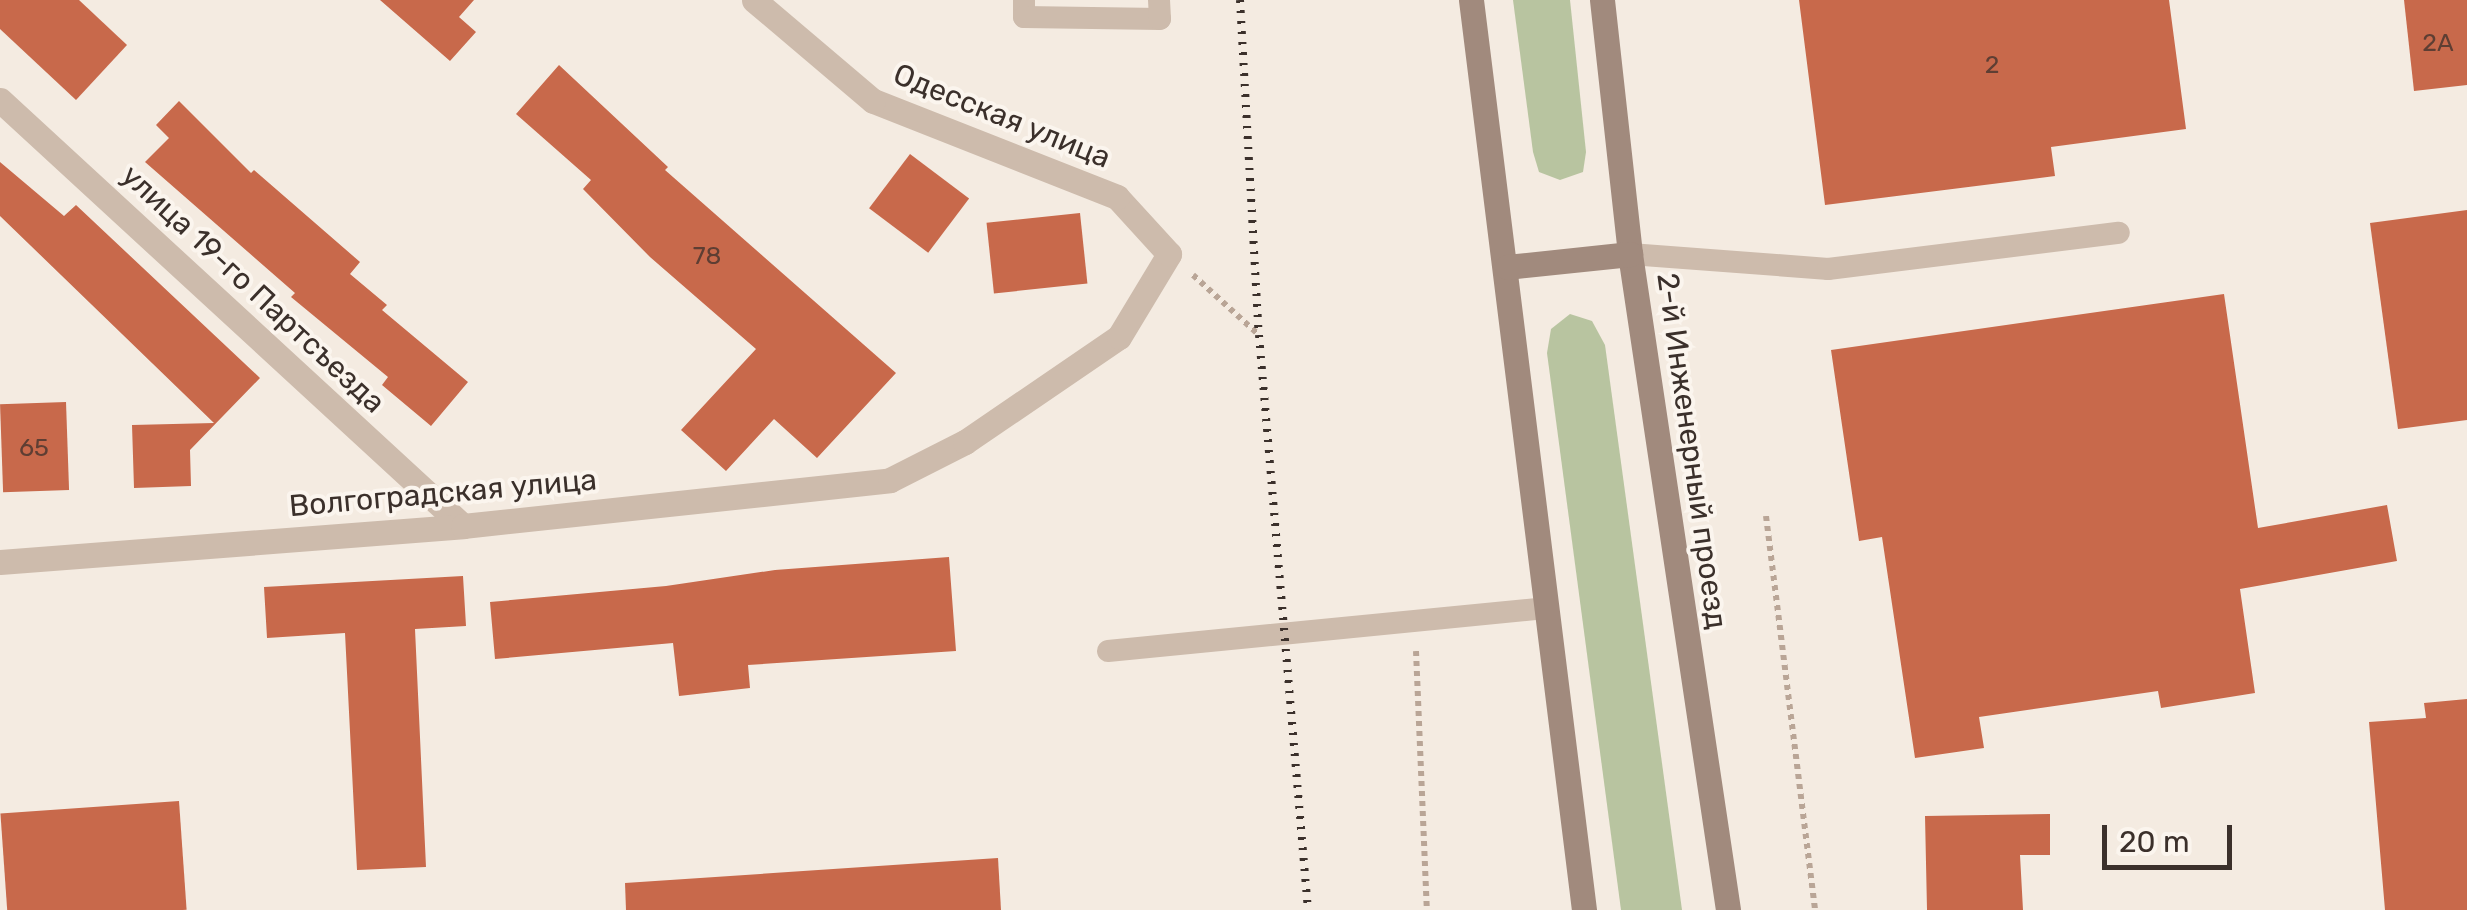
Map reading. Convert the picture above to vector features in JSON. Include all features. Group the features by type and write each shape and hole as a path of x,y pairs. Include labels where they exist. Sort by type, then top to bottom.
{"main road":[{"path":"1472,0 1581,905"},
{"name":"2-й Инженерный проезд","path":"1602,0 1630,254 1728,910"},
{"path":"1507,267 1630,254"}],"street":[{"name":"Одесская улица","path":"754,0 873,101 1117,197 1169,254"},
{"name":"улица 19-го Партсъезда","path":"0,100 463,526"},
{"name":"Волгоградская улица","path":"0,562 463,526 890,480 965,442 1119,338 1169,254"}],"lane":[{"path":"1024,0 1024,18 1160,19 1159,0"},
{"path":"1630,254 1828,268 2120,233"},
{"path":"1108,651 1414,624 1544,608"}],"path":[{"path":"1169,254 1258,334"},
{"path":"1766,516 1814,910"},
{"path":"1414,624 1427,910"}],"green space":[{"path":"1513,0 1570,0 1586,152 1583,172 1560,180 1539,172 1533,152"},
{"path":"1570,314 1592,321 1605,345 1682,910 1621,910 1547,353 1551,329"}],"building":[{"path":"0,0 79,0 127,45 76,100 0,29"},
{"path":"380,0 474,0 459,17 476,32 450,61"},
{"path":"1799,0 2169,0 2186,129 2051,147 2055,176 1825,205"},
{"path":"2404,0 2467,0 2467,85 2414,91"},
{"path":"559,65 668,167 665,170 896,373 817,458 774,419 726,471 681,430 756,349 650,257 583,189 591,180 516,114"},
{"path":"179,101 251,173 254,170 360,262 350,274 387,305 382,310 468,382 431,426 382,385 388,377 291,297 295,293 145,162 169,138 156,125"},
{"path":"910,154 969,199 928,253 869,208"},
{"path":"0,162 64,216 76,205 260,378 190,450 191,486 134,488 132,425 214,423 0,216"},
{"path":"2467,210 2467,420 2398,429 2370,223"},
{"path":"1080,213 1087,284 994,293 987,223"},
{"path":"2224,294 2258,528 2387,505 2397,561 2240,589 2255,693 2161,708 2158,691 1979,717 1984,748 1915,758 1882,537 1859,541 1831,350"},
{"path":"66,402 69,490 3,492 0,404"},
{"path":"949,557 956,651 748,665 750,688 679,696 673,643 495,659 490,602 666,586 775,570"},
{"path":"463,576 466,626 415,629 426,867 357,870 345,633 267,638 264,587"},
{"path":"2467,699 2467,910 2385,910 2369,722 2426,718 2424,703"},
{"path":"179,801 187,910 7,910 0,813"},
{"path":"2050,814 2050,855 2020,855 2023,910 1927,910 1925,816"},
{"path":"998,858 1001,910 626,910 625,883"}],"railway":[{"path":"1240,0 1259,335 1308,910"}]}
